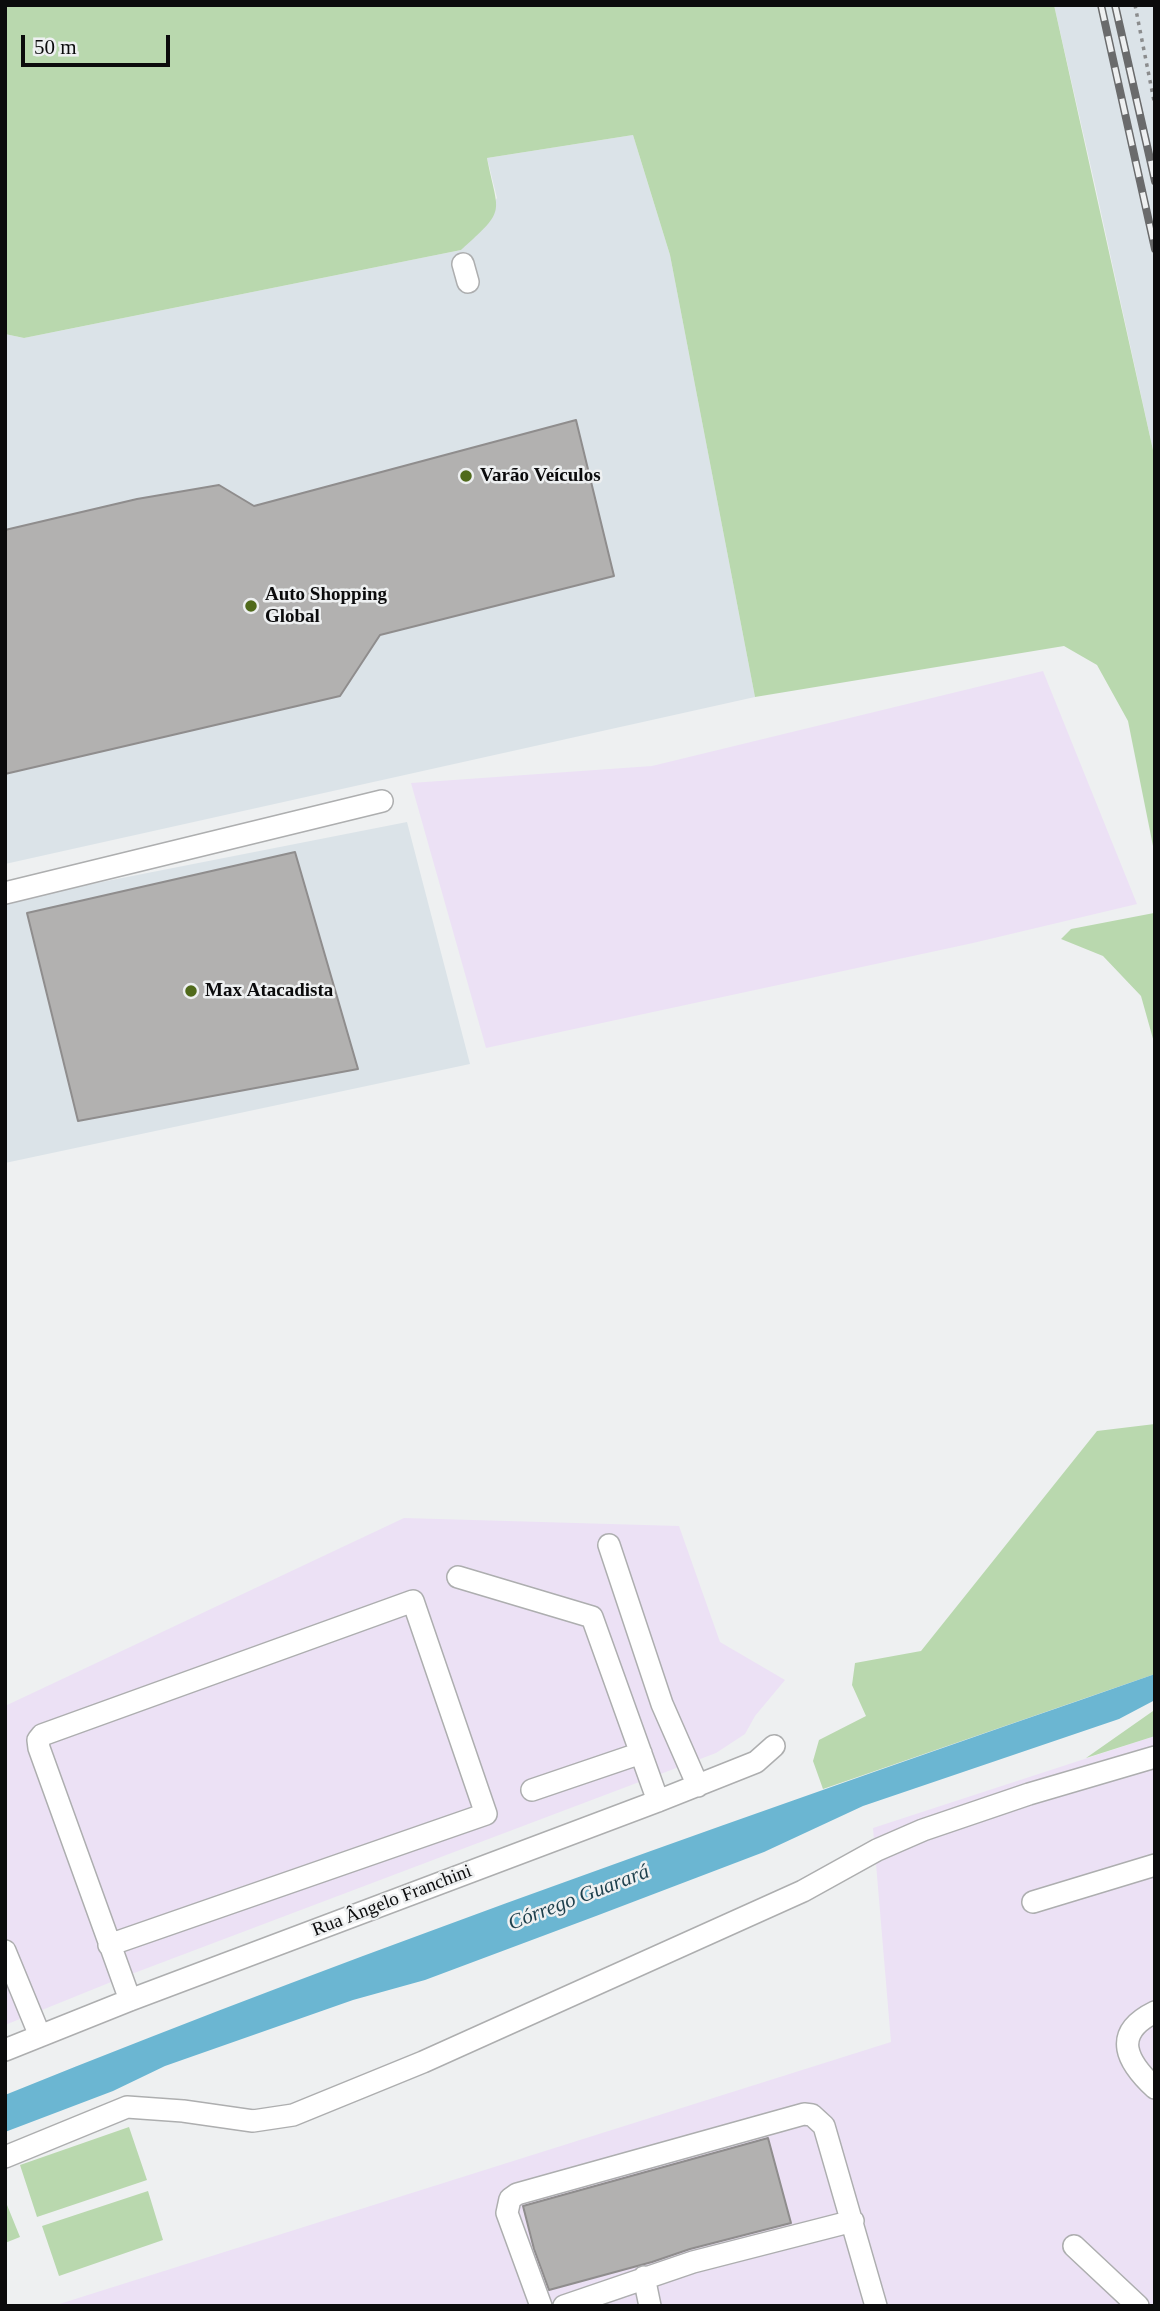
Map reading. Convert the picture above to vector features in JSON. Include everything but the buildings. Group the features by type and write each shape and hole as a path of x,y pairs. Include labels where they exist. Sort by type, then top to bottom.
{"street":[{"path":"5,893 382,801"},
{"path":"608,1545 662,1704 698,1786"},
{"path":"458,1577 592,1617 658,1801"},
{"path":"109,1945 486,1814 413,1601 42,1735 38,1740 39,1748 109,1945 130,2000"},
{"name":"Rua Ângelo Franchini","path":"5,2050 130,2000 698,1786 756,1762 774,1746"},
{"path":"532,1790 641,1753"},
{"path":"5,2157 127,2107 183,2110 253,2121 293,2115 423,2062 777,1902 877,1850 923,1830 1029,1794 1155,1757"},
{"path":"1033,1902 1155,1866"},
{"path":"5,1951 40,2036"},
{"path":"1155,2012 1135,2026 1127,2040 1129,2056 1136,2070 1155,2088"},
{"path":"541,2306 507,2213 510,2200 517,2194 804,2114 812,2115 824,2126 876,2306"},
{"path":"564,2306 644,2277 853,2221"},
{"path":"1074,2246 1138,2306"},
{"path":"644,2277 650,2306"}],"path":[{"path":"1135,5 1155,106"}],"shaded area":[{"path":"1054,5 1155,5 1155,459 1095,185"},
{"path":"633,135 670,255 755,697 5,864 5,334 24,338 461,250 497,198 487,158"},
{"path":"1043,671 1137,904 973,943 486,1048 411,783 652,766"},
{"path":"407,822 470,1064 5,1163 5,905 66,889"},
{"path":"404,1518 679,1526 720,1642 785,1680 755,1716 745,1734 716,1753 121,1978 5,2025 5,1706"},
{"path":"1155,1736 1155,2306 53,2306 891,2042 873,1828"}],"green space":[{"path":"5,5 1054,5 1155,459 1155,856 1128,721 1097,665 1064,646 755,697 670,255 633,135 487,158 496,210 486,226 461,250 24,338 5,334"},
{"path":"1155,905 1155,1046 1141,996 1103,956 1061,939 1071,929 1154,913"},
{"path":"1155,1424 1155,1674 823,1789 813,1761 819,1740 866,1716 852,1685 855,1663 921,1651 1097,1431"},
{"path":"1155,1710 1155,1736 1086,1758 1153,1711"},
{"path":"129,2127 147,2180 37,2217 20,2165"},
{"path":"148,2191 163,2240 59,2276 42,2226"},
{"path":"5,2200 20,2237 5,2243"}],"water":[{"name":"Córrego Guarará","path":"1155,1674 1155,1700 1119,1719 863,1806 764,1852 596,1916 425,1980 353,2000 165,2066 113,2091 5,2132 5,2095 147,2038 433,1930"}],"railway":[{"path":"1101,5 1155,249"},
{"path":"1115,5 1155,181"}],"place":[{"name":"Varão Veículos","path":"466,476"},
{"name":"Auto Shopping Global","path":"251,606"},
{"name":"Max Atacadista","path":"191,991"}]}
